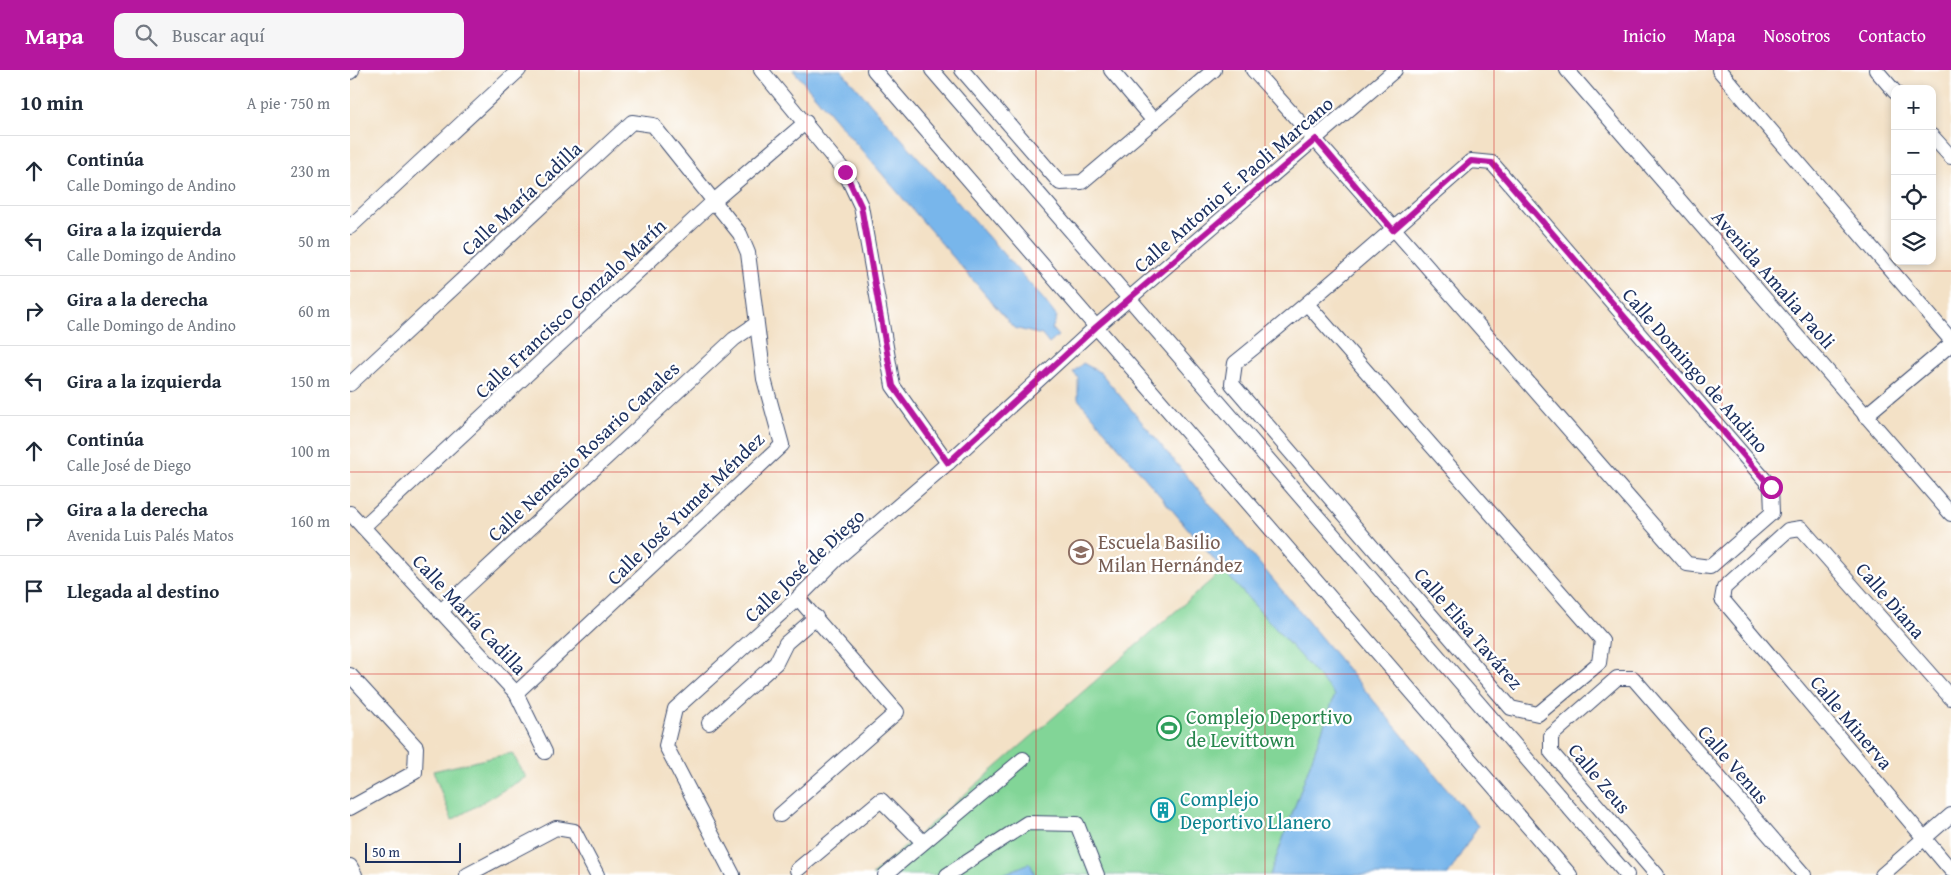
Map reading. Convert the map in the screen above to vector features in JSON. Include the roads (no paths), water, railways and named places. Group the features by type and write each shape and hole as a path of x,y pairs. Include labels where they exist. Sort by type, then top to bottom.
{"street":[{"path":"350,227 519,70"},
{"path":"762,70 845,172 861,206 893,386 948,463"},
{"path":"874,70 1570,875"},
{"path":"932,70 1627,875"},
{"path":"962,70 1060,183 1082,182 1214,70"},
{"path":"1111,70 1153,120"},
{"name":"Calle Domingo de Andino","path":"1253,70 1316,139 1393,230 1687,564 1710,567 1772,513 1771,487 1492,163 1471,161 1393,230"},
{"name":"Calle Antonio E. Paoli Marcano","path":"1096,327 1395,70"},
{"name":"Avenida Amalia Paoli","path":"1567,70 1865,416 1948,506"},
{"path":"1719,70 1951,340"},
{"path":"1876,70 1891,87"},
{"name":"Calle María Cadilla","path":"350,384 632,122 653,125 715,200"},
{"name":"Calle Francisco Gonzalo Marín","path":"363,527 715,200 806,122"},
{"path":"1936,141 1951,158"},
{"name":"Calle José Yumet Méndez","path":"516,693 782,446 764,379 748,253 740,234 715,200"},
{"name":"Calle Elisa Tavárez","path":"1308,305 1602,640 1598,664 1538,714 1511,708 1232,384 1235,363 1308,305 1393,230"},
{"name":"Calle Nemesio Rosario Canales","path":"440,612 734,339 756,324"},
{"name":"Calle José de Diego","path":"733,875 666,746 675,709 798,598 841,555 948,463 1096,327"},
{"path":"1865,416 1951,344"},
{"name":"Calle María Cadilla","path":"350,513 516,693 545,752"},
{"name":"Calle Diana","path":"1722,599 1724,588 1758,557 1788,530 1800,528 1951,698"},
{"path":"780,815 897,712 798,598"},
{"name":"Calle Minerva","path":"1722,599 1951,870"},
{"path":"709,723 776,663 786,643 816,618"},
{"path":"350,675 416,747 415,772 350,808"},
{"name":"Calle Zeus","path":"1633,678 1617,678 1579,710 1551,736 1552,752 1657,875"},
{"name":"Calle Venus","path":"1633,678 1804,875"},
{"path":"885,875 1023,759"},
{"path":"797,870 881,800 923,842"},
{"path":"1882,875 1951,816"},
{"path":"947,875 1027,823 1077,824 1097,875"},
{"path":"467,875 556,828 574,832 597,875"},
{"path":"350,866 355,875"}],"water":[{"path":"793,70 841,70 1044,300 1057,317 1052,329 1058,336 1049,344 1042,335 1014,328"},
{"path":"1083,363 1101,373 1478,826 1448,875 1270,875 1335,695 1223,570 1078,399 1078,378 1073,372"},
{"path":"1030,863 1035,875 1001,875"}],"place":[{"name":"Escuela Basilio Milan Hernández","path":"1081,552"},
{"name":"Complejo Deportivo de Levittown","path":"1169,728"},
{"name":"Complejo Deportivo Llanero","path":"1163,810"}]}
